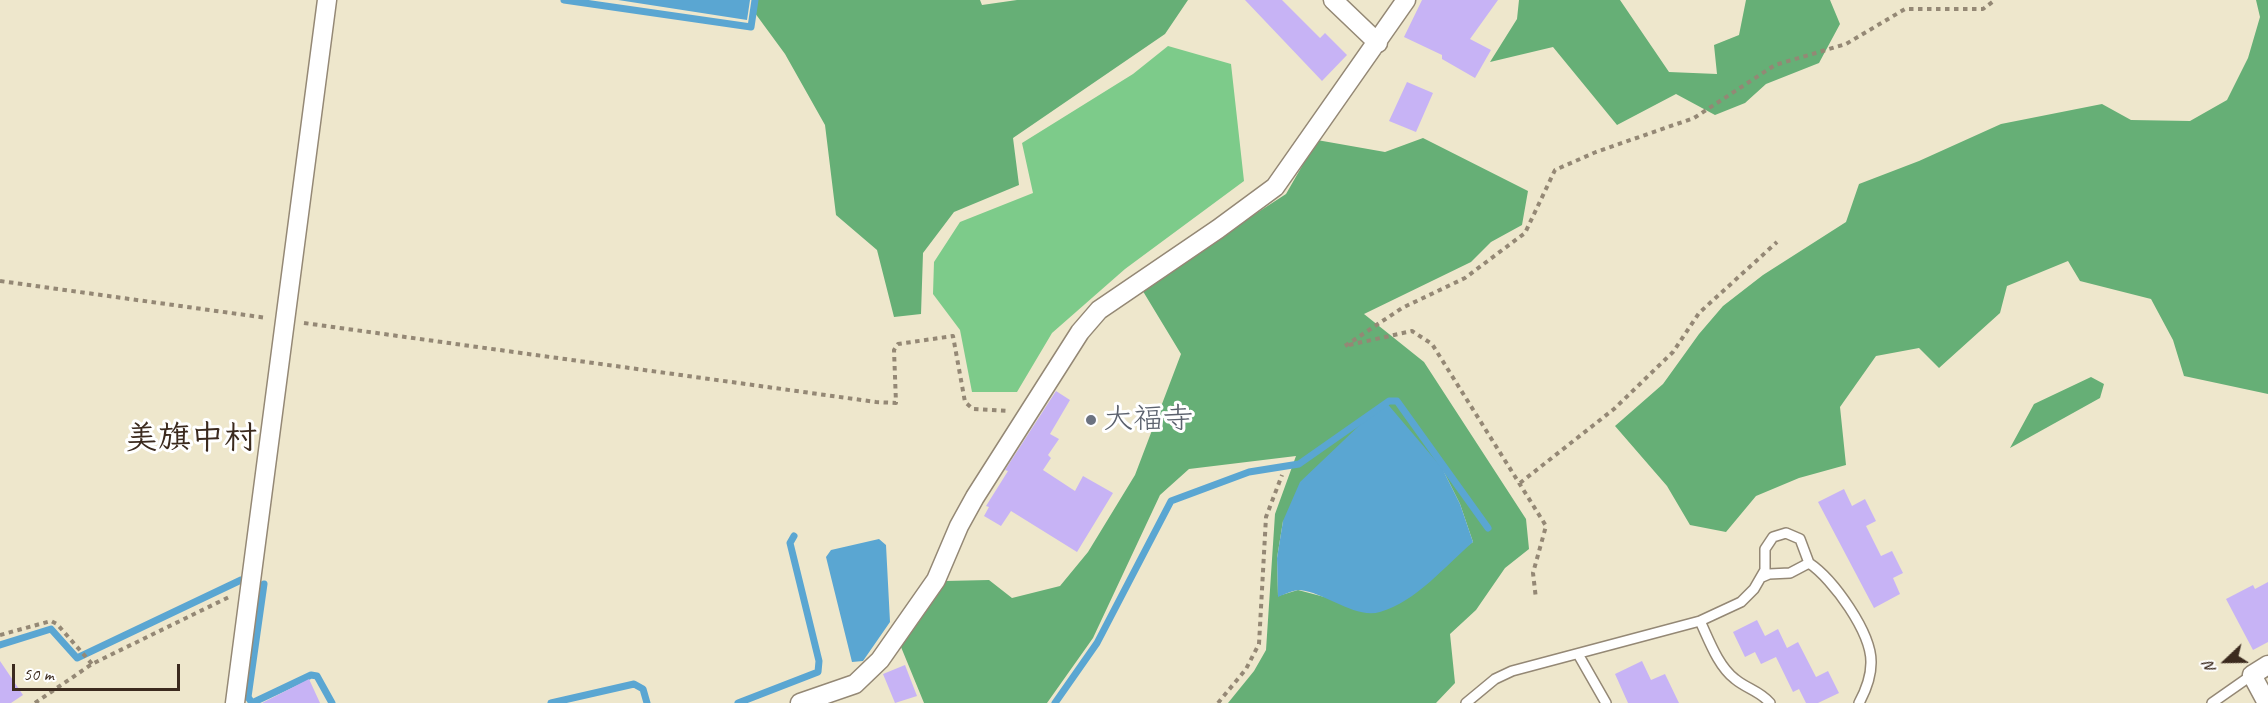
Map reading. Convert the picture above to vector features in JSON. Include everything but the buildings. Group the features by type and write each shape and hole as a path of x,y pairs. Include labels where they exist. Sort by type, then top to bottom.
{"street":[{"path":"235,703 287,321 327,0"},
{"path":"1333,0 1378,43"},
{"path":"800,703 855,684 880,660 936,580 959,526 975,497 1080,332 1099,310 1275,187 1406,0"},
{"path":"2267,703 2252,675 2268,665"}],"lane":[{"path":"1471,701 1495,679 1512,671 1700,621 1741,602 1762,577 1765,570 1764,549 1773,537 1780,534 1791,534 1800,539 1809,563 1822,571 1844,600 1870,651 1870,675 1860,703"},
{"path":"1762,577 1769,574 1790,573 1809,563"},
{"path":"1700,621 1730,675 1745,686 1758,691 1770,703"},
{"path":"1578,654 1606,703"},
{"path":"2212,703 2252,675"}],"path":[{"path":"1536,599 1533,573 1546,526 1432,344 1412,331 1345,346 1402,308 1465,278 1525,233 1555,170 1596,152 1635,140 1694,117 1775,65 1845,44 1905,9 1983,9 1995,0"},
{"path":"1520,483 1614,410 1673,352 1699,313 1777,242"},
{"path":"0,281 876,402 896,403 894,350 898,344 953,336 965,402 968,406 1029,413"},
{"path":"1218,703 1245,669 1258,644 1266,516 1282,475"},
{"path":"35,703 90,662 214,602 250,590"},
{"path":"0,635 51,621 57,624 90,662"}],"green space":[{"path":"754,0 980,0 982,5 1017,0 1188,0 1165,34 1013,138 1019,185 954,212 923,253 921,314 894,317 877,250 836,215 825,125 785,54 752,9"},
{"path":"1519,0 1620,0 1669,72 1717,74 1714,45 1739,35 1746,0 1830,0 1840,24 1819,63 1766,84 1745,103 1715,115 1676,94 1617,125 1553,47 1490,62 1517,19"},
{"path":"2256,0 2268,0 2268,394 2184,376 2173,340 2151,299 2080,281 2068,261 2007,286 2000,313 1939,368 1919,348 1876,356 1840,407 1846,465 1799,478 1756,496 1726,532 1690,525 1667,486 1615,426 1663,384 1699,334 1723,306 1763,275 1846,222 1859,184 1919,161 2001,124 2102,104 2131,120 2190,121 2227,100 2248,58 2260,17"},
{"path":"1168,46 1231,64 1244,181 1125,269 1052,333 1017,392 972,392 960,330 933,294 934,262 960,222 1033,193 1022,143 1133,74"},
{"path":"1423,138 1528,191 1522,225 1491,242 1471,262 1364,314 1424,362 1526,519 1529,549 1505,568 1476,610 1450,634 1455,683 1436,703 1228,703 1254,671 1266,650 1275,514 1296,456 1189,469 1160,495 1093,638 1047,703 924,703 901,647 945,581 989,580 1012,598 1060,586 1088,552 1135,475 1181,354 1141,288 1286,194 1317,140 1385,152","holes":["1442,468 1460,504 1473,542 1359,611 1332,599 1298,590 1278,596 1277,558 1283,521"]},
{"path":"2091,377 2104,384 2100,398 2010,448 2034,404"}],"water":[{"path":"618,0 750,0 747,20"},
{"path":"1385,401 1442,468 1460,504 1473,542 1418,592 1380,612 1361,612 1300,590 1278,597 1277,558 1283,521 1300,482"},
{"path":"879,539 886,545 890,622 863,661 852,662 826,557 831,550"}],"waterway":[{"path":"564,0 751,27 755,0"},
{"path":"1055,703 1097,643 1171,501 1249,472 1299,464 1389,401 1397,401 1488,528"},
{"path":"738,703 818,672 819,661 790,543 794,536"},
{"path":"0,645 51,629 77,658 241,580"},
{"path":"264,584 248,697 252,703 311,675 317,676 332,703"},
{"path":"551,703 634,684 643,689 647,703"}],"place":[{"name":"大福寺","path":"1091,420"}],"district":[{"name":"美旗中村","path":"191,439"}]}
